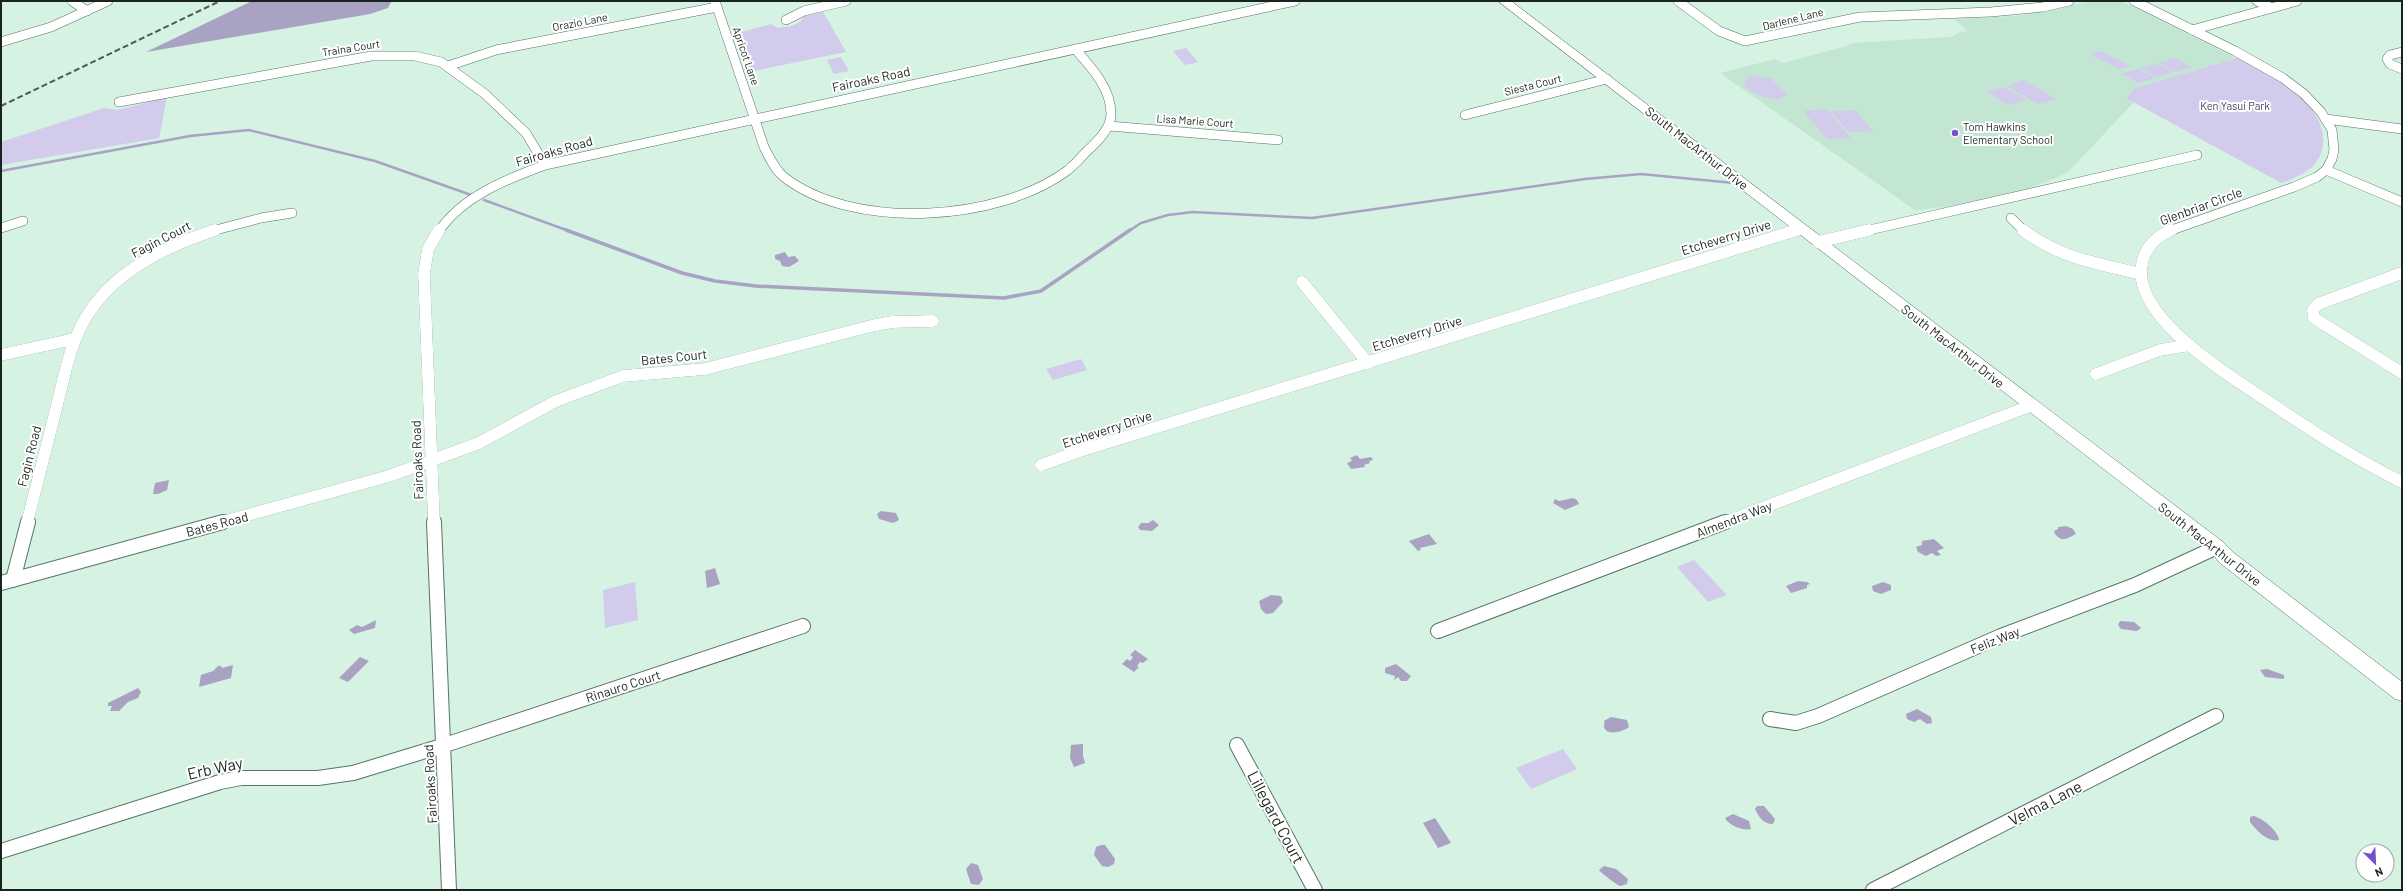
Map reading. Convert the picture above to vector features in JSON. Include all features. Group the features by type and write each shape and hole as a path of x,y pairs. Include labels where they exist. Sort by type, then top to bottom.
{"street":[{"path":"72,1 87,11"},
{"path":"1,42 51,27 108,1"},
{"path":"786,20 804,11 846,1"},
{"name":"Fairoaks Road","path":"449,890 424,274 427,252 432,241 444,224 468,203 508,179 545,165 1295,1"},
{"name":"South MacArthur Drive","path":"1504,1 2217,548 2227,558 2402,693"},
{"name":"Darlene Lane","path":"1678,1 1737,41 1753,40 1827,22 1859,17 2000,12 2069,1"},
{"path":"2134,1 2278,74 2311,101 2326,119 2333,134 2335,145 2333,155 2326,170 2402,202"},
{"path":"2257,1 2272,8"},
{"path":"2192,30 2297,1"},
{"name":"Orazio Lane","path":"448,66 496,50 716,4"},
{"name":"Apricot Lane","path":"716,4 764,147 773,164 796,186 821,198 842,205 894,213 952,211 993,204 1023,194 1055,179 1074,166 1087,154 1109,126"},
{"path":"1075,49 1102,82 1109,98 1111,112 1109,126"},
{"path":"2402,52 2390,55 2387,59 2390,64 2402,69"},
{"name":"Traina Court","path":"118,102 371,56 414,56 431,59 448,66 525,132 545,165"},
{"name":"Siesta Court","path":"1465,115 1607,79"},
{"path":"2326,119 2402,129"},
{"name":"Lisa Marie Court","path":"1109,126 1278,140"},
{"path":"1818,242 2197,155"},
{"name":"Glenbriar Circle","path":"2326,170 2294,188 2160,235 2149,246 2142,257 2141,274 2152,304 2168,325 2200,355 2337,447 2402,482"},
{"name":"Fagin Court","path":"74,339 81,323 101,296 124,275 155,256 224,226 292,213"},
{"path":"2011,218 2021,231 2053,249 2083,260 2141,274"},
{"path":"1,228 23,221"},
{"name":"Etcheverry Drive","path":"1041,465 1082,450 1801,229"},
{"path":"2402,273 2318,304 2313,310 2314,318 2402,373"},
{"path":"1302,282 1368,363"},
{"name":"Bates Court","path":"432,461 479,443 556,401 597,384 623,376 705,369 871,326 892,322 933,322"},
{"path":"1,355 74,339"},
{"name":"Fagin Road","path":"7,582 74,339"},
{"path":"2096,374 2160,350 2190,345"},
{"name":"Almendra Way","path":"1438,631 2030,406"},
{"name":"Bates Road","path":"7,582 389,476 432,461"},
{"name":"Feliz Way","path":"1770,719 1796,723 1818,716 2001,636 2054,618 2148,580 2217,548"},
{"name":"Rinauro Court","path":"442,746 803,626"},
{"name":"Velma Lane","path":"1874,890 2216,716"},
{"name":"Lillegard Court","path":"1237,745 1315,890"},
{"name":"Erb Way","path":"1,851 220,782 241,778 318,778 353,773 442,746"}],"shaded area":[{"path":"252,1 391,2 388,8 370,14 146,52"},
{"name":"Tom Hawkins Elementary School","path":"2093,1 2121,1 2236,58 2135,88 2126,98 2134,102 2069,171 2056,178 2027,189 1953,206 1915,210 1720,73 1775,59 1783,63 1847,46 1852,43 1951,37 1960,32 1968,31 1954,19 2017,16"},
{"path":"785,252 788,257 795,256 799,261 789,267 782,266 780,261 775,259 775,255"},
{"path":"1357,455 1360,459 1371,457 1373,460 1364,465 1365,467 1351,469 1347,463 1352,461 1350,458"},
{"path":"169,480 167,490 158,494 153,494 155,483"},
{"path":"1573,498 1577,500 1579,504 1565,510 1553,503 1555,499 1559,501"},
{"path":"881,511 896,513 899,520 893,523 879,519 877,514"},
{"path":"1153,520 1159,525 1152,531 1140,530 1138,527 1141,523 1148,523"},
{"path":"2066,526 2073,529 2076,534 2064,539 2059,538 2054,531 2058,529 2058,527"},
{"path":"1429,534 1437,544 1420,548 1421,550 1418,551 1409,541"},
{"path":"1934,539 1944,548 1937,551 1941,555 1936,556 1932,553 1926,556 1918,552 1916,547 1922,545 1922,541"},
{"path":"715,568 720,584 707,588 705,571"},
{"path":"1798,581 1807,582 1810,584 1807,585 1807,588 1791,593 1786,586"},
{"path":"1883,582 1891,585 1891,590 1881,594 1873,591 1872,586"},
{"path":"1271,595 1281,596 1283,602 1273,613 1266,614 1261,609 1259,601"},
{"path":"376,620 375,628 354,634 349,630 357,625 362,627"},
{"path":"2120,621 2134,622 2141,628 2137,631 2121,629 2118,625"},
{"path":"1135,650 1148,659 1143,663 1140,662 1137,666 1139,667 1134,672 1122,664 1127,659 1130,661 1133,657 1130,655"},
{"path":"360,657 369,661 348,682 339,678"},
{"path":"1396,664 1411,676 1407,681 1401,681 1398,677 1394,680 1395,676 1385,673 1385,668"},
{"path":"233,665 231,678 199,687 201,675 213,671 218,666 221,666 222,668"},
{"path":"2267,669 2284,675 2284,679 2265,677 2260,670"},
{"path":"138,688 141,692 138,698 128,702 119,711 110,711 112,706 108,706 108,703"},
{"path":"1917,709 1931,717 1932,723 1927,724 1920,719 1914,722 1907,719 1906,714"},
{"path":"1611,717 1627,720 1629,727 1617,732 1607,731 1604,728 1604,721"},
{"path":"1083,744 1083,756 1085,763 1074,767 1070,758 1071,745"},
{"path":"1757,806 1764,806 1775,819 1773,824 1762,820 1755,809"},
{"path":"1733,814 1749,821 1751,829 1740,828 1729,823 1725,818"},
{"path":"2253,816 2261,819 2269,825 2276,833 2279,840 2271,840 2259,832 2250,822 2250,817"},
{"path":"1435,818 1451,843 1438,848 1423,823"},
{"path":"1105,845 1115,859 1114,864 1108,867 1102,866 1094,855 1096,847"},
{"path":"971,863 978,865 983,879 979,885 971,884 966,869"},
{"path":"1604,866 1616,869 1628,879 1627,884 1620,886 1605,876 1599,870"}],"green space":[{"path":"822,10 846,52 749,72 734,34 771,24 778,28 792,26 800,22 807,14"},
{"path":"1186,48 1198,62 1185,65 1173,51"},
{"path":"2101,51 2130,66 2119,69 2090,54"},
{"path":"841,57 849,71 834,74 827,60"},
{"name":"Ken Yasui Park","path":"2240,57 2280,81 2306,103 2316,116 2322,129 2323,144 2318,159 2314,165 2303,174 2281,183 2126,98 2135,88"},
{"path":"2175,58 2192,67 2175,72 2158,63"},
{"path":"2157,64 2173,72 2156,77 2140,68"},
{"path":"2138,69 2155,78 2138,83 2121,74"},
{"path":"1752,76 1774,79 1772,80 1788,95 1779,99 1773,99 1763,97 1753,92 1744,83 1747,78"},
{"path":"2024,80 2056,99 2038,104 2006,86"},
{"path":"2004,87 2027,100 2009,105 1986,92"},
{"path":"167,97 159,138 1,165 1,142 104,108 118,110"},
{"path":"1827,109 1851,138 1827,139 1803,111"},
{"path":"1855,110 1873,131 1849,132 1830,111"},
{"path":"1081,359 1087,370 1053,380 1046,369"},
{"path":"1694,560 1727,595 1708,602 1677,567"},
{"path":"635,582 638,620 605,628 603,590"},
{"path":"1563,749 1577,769 1531,789 1516,768"}],"waterway":[{"path":"1,171 190,136 249,130 375,161 474,196"},
{"path":"1129,231 1141,223 1168,215 1193,212 1312,218 1585,179 1641,174 1734,183"},
{"path":"484,200 569,231"},
{"path":"566,230 682,273 715,281 756,286 1004,298 1041,291 1130,230"}],"railway":[{"path":"1,106 220,1"}],"place":[{"name":"Tom Hawkins Elementary School","path":"1955,133"}]}
